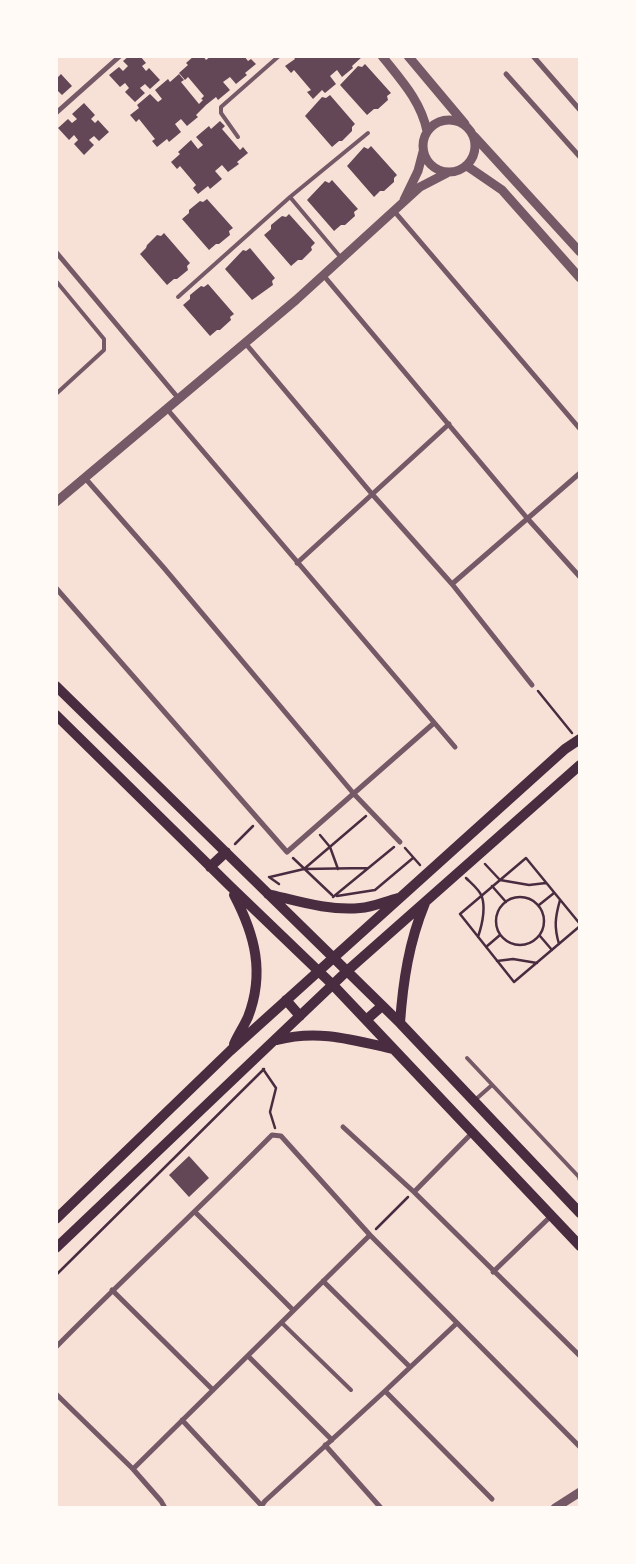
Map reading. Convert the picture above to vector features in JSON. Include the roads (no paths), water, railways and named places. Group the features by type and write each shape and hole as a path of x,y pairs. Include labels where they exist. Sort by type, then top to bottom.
{"main road":[{"path":"56,686 400,1023 580,1213"},
{"path":"56,715 231,888 333,984 580,1246"},
{"path":"56,1219 230,1051 318,970 402,897 565,749 579,739"},
{"path":"56,1248 347,971 580,765"},
{"path":"210,867 226,852"},
{"path":"230,1051 248,1016 255,988 257,956 246,918 231,888"},
{"path":"268,894 333,908 361,908 402,897"},
{"path":"400,1023 404,977 411,944 426,900"},
{"path":"376,920 388,934"},
{"path":"286,1000 300,1016"},
{"path":"366,1020 382,1006"},
{"path":"274,1041 292,1036 311,1034 339,1037 394,1049"}],"street":[{"path":"56,113 120,56"},
{"path":"382,56 413,95 424,117 428,131"},
{"path":"408,56 473,135 580,252"},
{"path":"533,56 580,110"},
{"path":"506,74 580,157"},
{"path":"402,204 418,171 423,152 424,138 428,131 442,121 450,120 466,126"},
{"path":"56,502 246,344 425,184 467,166 475,151 473,135"},
{"path":"423,152 432,166 438,171 447,173"},
{"path":"467,166 502,190 580,278"},
{"path":"394,211 580,429"},
{"path":"56,252 180,399"},
{"path":"324,276 580,577"},
{"path":"246,344 372,494 452,584 532,685"},
{"path":"167,410 455,747"},
{"path":"297,562 449,424"},
{"path":"452,584 580,473"},
{"path":"85,478 354,794 400,842"},
{"path":"56,588 286,852 434,723"},
{"path":"343,1127 414,1192 580,1356"},
{"path":"414,1192 473,1132"},
{"path":"56,1348 112,1290 196,1212 272,1135 276,1134 281,1136 370,1235 580,1447"},
{"path":"196,1212 293,1310"},
{"path":"493,1272 551,1215"},
{"path":"133,1469 370,1235"},
{"path":"323,1281 410,1367"},
{"path":"112,1290 213,1390"},
{"path":"182,1420 261,1506 457,1323"},
{"path":"248,1356 332,1440"},
{"path":"385,1391 492,1498"},
{"path":"56,1394 133,1469 162,1501 165,1508"},
{"path":"325,1445 381,1508"},
{"path":"555,1508 580,1492"}],"lane":[{"path":"238,137 220,113 221,107 279,56"},
{"path":"178,297 290,197 368,133"},
{"path":"290,197 342,259"},
{"path":"56,281 104,339 106,344 104,350 56,394"},
{"path":"466,1058 579,1177 580,1181"},
{"path":"474,1101 492,1085"},
{"path":"282,1323 351,1390"}]}
